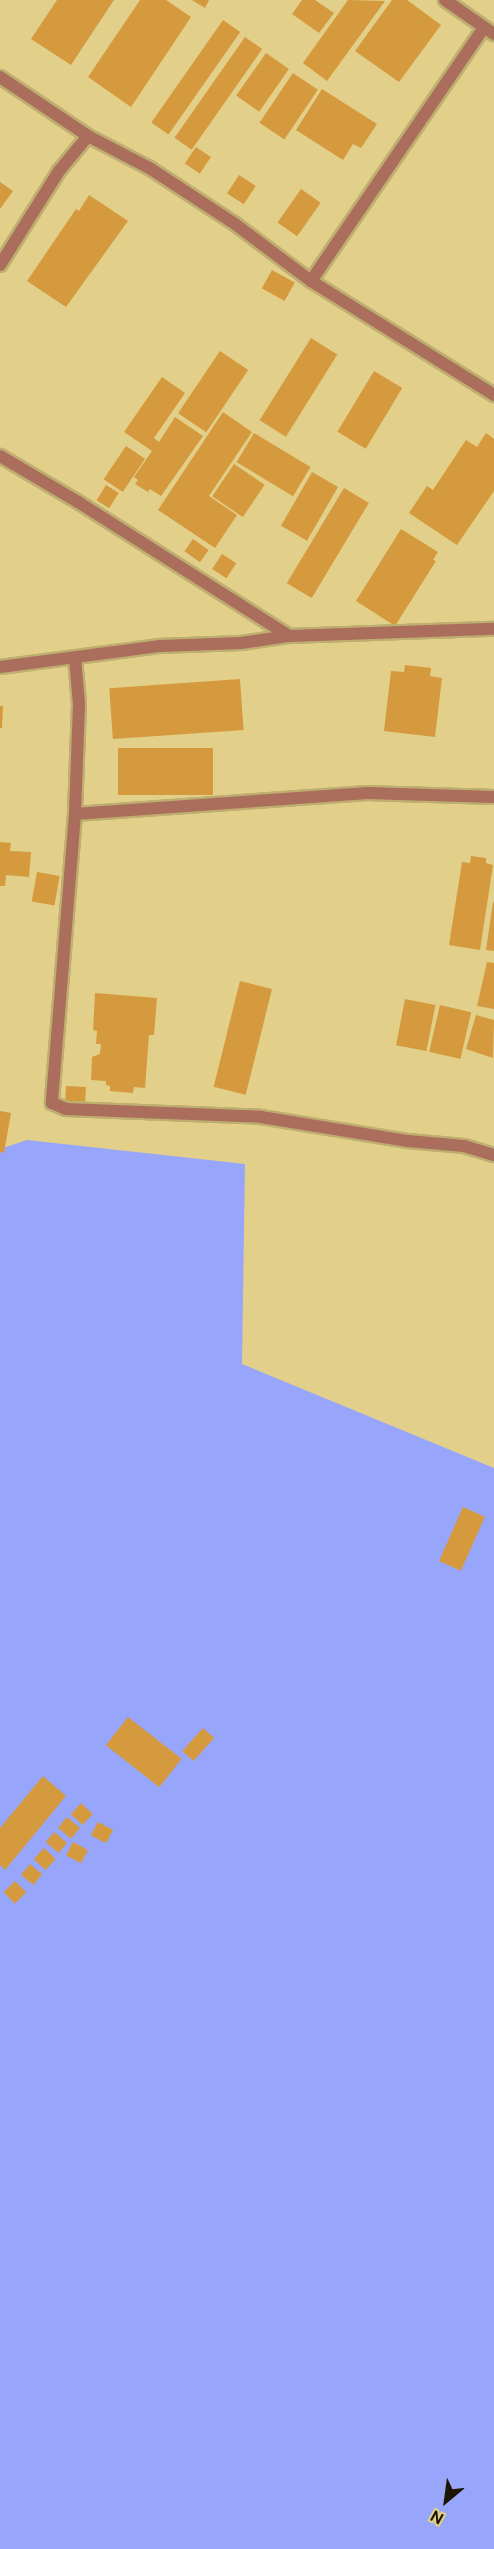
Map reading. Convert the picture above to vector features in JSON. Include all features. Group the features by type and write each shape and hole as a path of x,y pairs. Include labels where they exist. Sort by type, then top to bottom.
{"street":[{"path":"311,281 489,30 445,0"},
{"path":"0,77 88,136 151,170 226,218 311,281 494,395"},
{"path":"0,265 59,171 88,136"},
{"path":"0,456 78,502 289,636"},
{"path":"0,667 159,646 241,643 289,636 494,629"},
{"path":"75,658 79,704 75,814 51,1101 54,1106 66,1109 261,1118 408,1141 464,1146 494,1155"},
{"path":"75,814 367,793 494,796"}],"shaded area":[{"path":"27,1140 245,1164 242,1364 494,1468 494,2549 0,2549 0,1149"}],"building":[{"path":"57,0 114,0 71,65 31,39"},
{"path":"140,0 166,0 191,17 131,107 88,77"},
{"path":"192,0 209,0 205,8"},
{"path":"302,0 315,0 334,13 319,33 292,14"},
{"path":"348,0 385,1 327,81 303,63"},
{"path":"392,0 407,0 441,25 399,82 355,51"},
{"path":"223,20 240,32 169,134 151,122"},
{"path":"245,37 262,49 192,150 174,138"},
{"path":"266,53 289,69 259,112 236,96"},
{"path":"293,73 318,90 284,140 259,123"},
{"path":"322,89 377,124 361,148 353,144 343,160 296,130"},
{"path":"196,147 211,157 200,174 185,164"},
{"path":"239,175 256,186 244,204 227,193"},
{"path":"0,182 13,191 0,209"},
{"path":"301,189 321,203 297,236 277,223"},
{"path":"89,195 128,221 66,307 27,281 76,209 79,211"},
{"path":"272,270 295,283 285,301 262,288"},
{"path":"311,338 337,354 286,437 260,420"},
{"path":"220,351 248,370 206,432 178,413"},
{"path":"374,371 402,388 366,449 337,432"},
{"path":"162,377 185,393 154,438 159,442 175,417 203,436 161,496 150,489 148,492 135,484 138,480 134,477 152,451 124,432"},
{"path":"223,412 252,432 209,496 237,515 215,548 158,510"},
{"path":"254,433 311,467 293,496 236,462"},
{"path":"486,433 494,439 494,491 457,545 409,513 427,486 433,490 466,440 477,447"},
{"path":"126,446 145,459 123,492 104,479"},
{"path":"234,464 265,485 243,517 212,496"},
{"path":"312,472 338,487 307,541 281,526"},
{"path":"106,485 119,493 109,508 96,500"},
{"path":"344,488 369,503 312,598 287,583"},
{"path":"401,529 438,552 433,560 436,561 395,626 356,601"},
{"path":"193,539 209,550 200,562 184,551"},
{"path":"222,554 236,563 226,578 212,569"},
{"path":"405,665 431,668 430,676 442,678 435,737 384,731 391,671 404,672"},
{"path":"240,679 244,730 113,739 109,688"},
{"path":"0,706 3,706 2,728 0,728"},
{"path":"118,748 213,748 213,795 118,795"},
{"path":"0,842 11,843 10,851 31,852 29,877 6,875 5,886 0,886"},
{"path":"471,856 486,858 486,863 493,865 480,950 449,945 462,862 470,863"},
{"path":"37,872 60,876 54,906 32,902"},
{"path":"494,902 494,951 486,950"},
{"path":"487,962 494,963 494,1009 477,1006"},
{"path":"240,981 272,989 246,1095 214,1087"},
{"path":"95,993 157,998 154,1035 149,1035 145,1088 134,1087 133,1093 110,1091 110,1086 106,1085 106,1081 91,1080 92,1057 100,1054 101,1044 96,1044 97,1031 93,1030"},
{"path":"405,999 435,1005 426,1051 396,1045"},
{"path":"440,1005 471,1012 460,1059 429,1052"},
{"path":"476,1015 494,1020 493,1058 466,1049"},
{"path":"66,1086 86,1087 85,1106 65,1105"},
{"path":"0,1111 11,1113 4,1153 0,1152"},
{"path":"463,1507 485,1517 461,1571 439,1561"},
{"path":"128,1717 182,1759 159,1787 106,1745"},
{"path":"203,1728 214,1738 193,1761 182,1751"},
{"path":"43,1776 66,1796 5,1870 0,1865 0,1828"},
{"path":"81,1803 93,1814 82,1825 71,1814"},
{"path":"67,1817 80,1828 71,1839 58,1828"},
{"path":"98,1822 113,1830 106,1843 91,1835"},
{"path":"54,1832 67,1843 59,1853 46,1842"},
{"path":"73,1842 88,1850 81,1863 66,1855"},
{"path":"44,1848 56,1859 45,1870 34,1859"},
{"path":"30,1864 42,1874 33,1885 21,1875"},
{"path":"15,1881 26,1892 15,1904 4,1892"}]}
